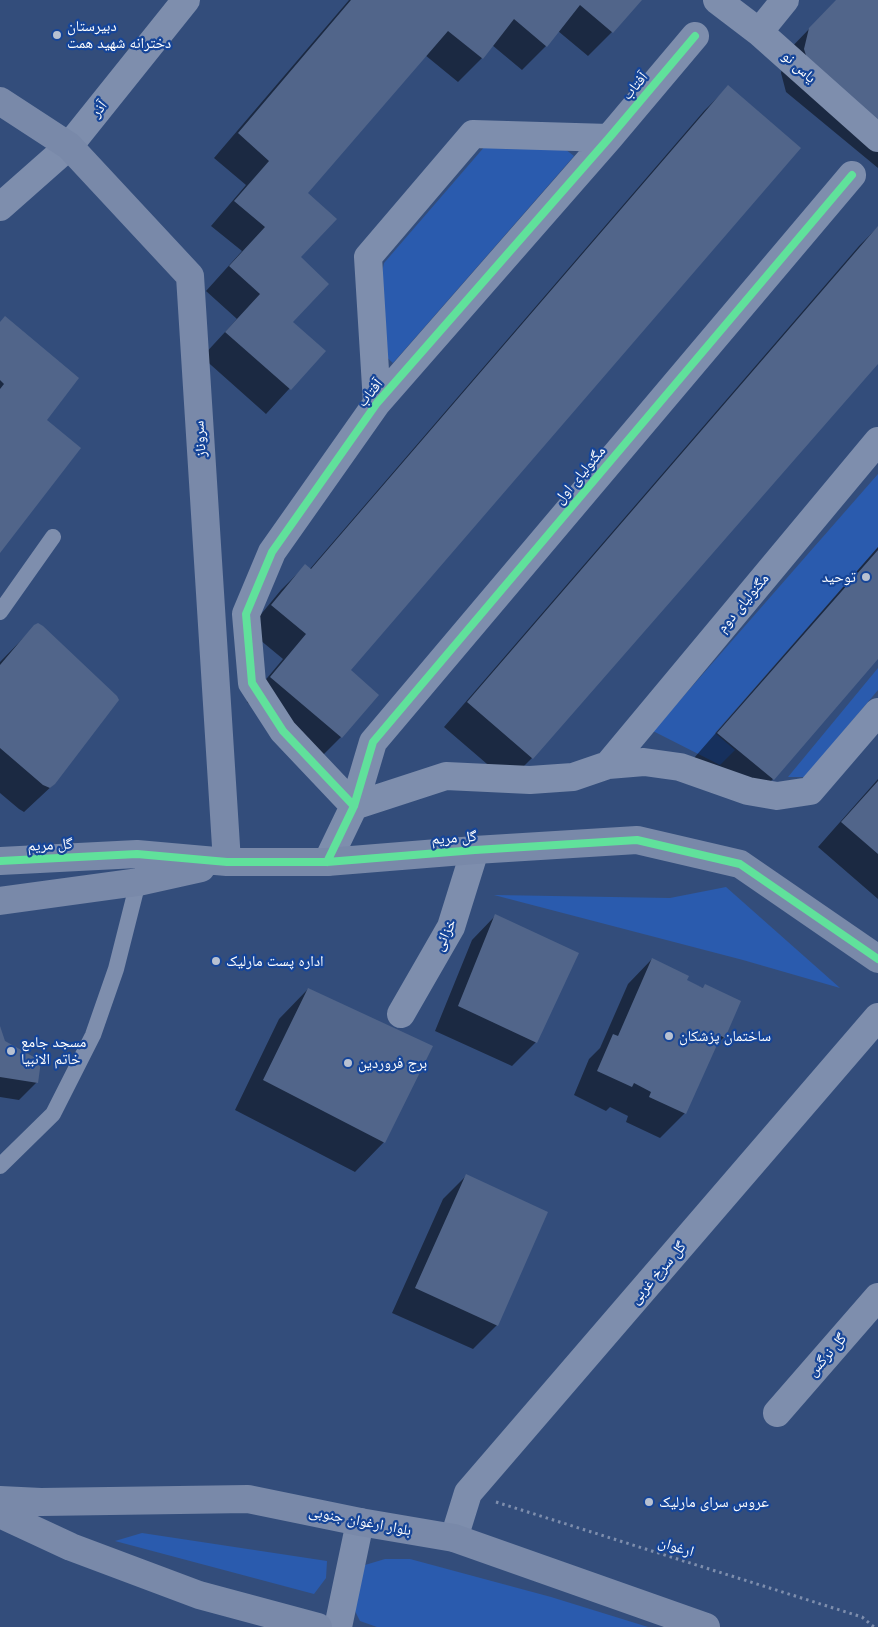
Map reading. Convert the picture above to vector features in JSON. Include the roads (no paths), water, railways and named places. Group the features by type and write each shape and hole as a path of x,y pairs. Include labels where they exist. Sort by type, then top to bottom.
{"street":[{"name":"آذر","path":"0,207 69,146 186,0"},
{"name":"یاس نو","path":"717,0 759,32 878,138"},
{"path":"759,32 786,0"},
{"name":"آفتاب","path":"354,806 283,731 252,683 246,614 272,552 377,403 609,138 695,36"},
{"name":"سروناز","path":"0,101 69,146 190,276 227,862"},
{"name":"آفتاب","path":"377,403 368,256 473,134 609,138"},
{"name":"مگنولیای اول","path":"327,862 354,806 373,742 852,175"},
{"name":"مگنولیای دوم","path":"608,765 878,441"},
{"path":"354,806 446,776 530,780 573,777 608,765 644,762 680,767 748,790 777,796 810,792 878,712"},
{"name":"گل مریم","path":"0,861 137,854 227,862 327,862 637,840 740,864 878,959"},
{"name":"خزائی","path":"401,1014 451,927 475,850"},
{"name":"گل مریم","path":"0,901 138,882 227,862"},
{"name":"گل سرخ غربی","path":"454,1538 468,1493 878,1017"},
{"name":"گل نرگس","path":"777,1412 878,1297"},
{"name":"بلوار ارغوان جنوبی","path":"0,1500 41,1502 248,1499 360,1522 454,1538 706,1627"},
{"path":"0,1514 72,1548 199,1595 318,1627"},
{"path":"338,1627 360,1522"}],"lane":[{"path":"0,612 54,537"},
{"path":"0,1166 53,1114 93,1035 116,968 138,882"}],"place":[{"name":"دبیرستان دخترانه شهید همت","path":"57,35"},
{"name":"توحید","path":"866,577"},
{"name":"اداره پست مارلیک","path":"216,961"},
{"name":"ساختمان پزشکان","path":"669,1036"},
{"name":"مسجد جامع خاتم الانبیا","path":"11,1051"},
{"name":"برج فروردین","path":"348,1063"},
{"name":"عروس سرای مارلیک","path":"649,1502"}]}
